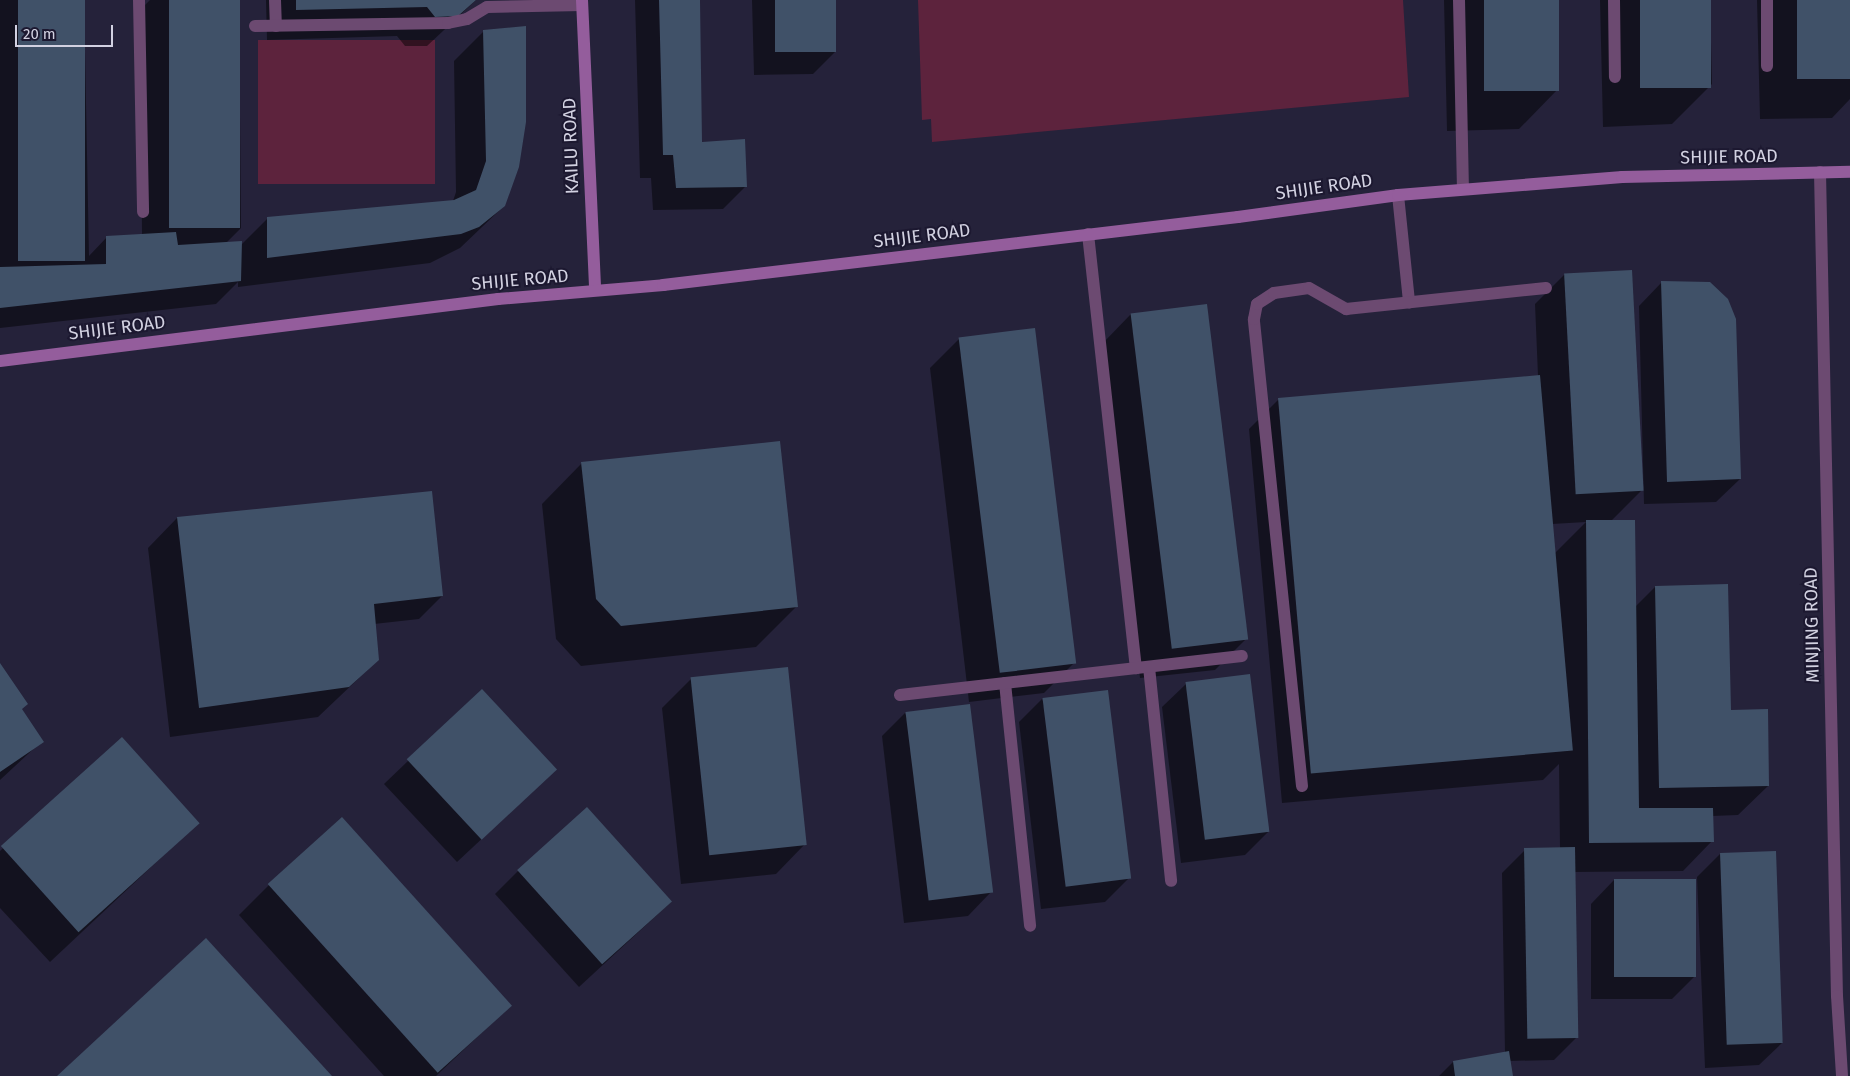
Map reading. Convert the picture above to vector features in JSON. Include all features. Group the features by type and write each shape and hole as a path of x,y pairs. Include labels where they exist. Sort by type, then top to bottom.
{"street":[{"path":"139,0 143,212"},
{"path":"276,0 276,26"},
{"path":"1459,0 1463,189"},
{"path":"1614,0 1616,77"},
{"path":"1767,0 1767,66"},
{"path":"255,26 448,23 467,18 487,7 582,2"},
{"name":"KAILU ROAD","path":"582,2 596,290"},
{"name":"MINJING ROAD","path":"1820,172 1837,987 1842,1076"},
{"name":"SHIJIE ROAD","path":"0,361 498,299 596,290 1088,234 1398,195 1622,177 1850,172"},
{"path":"1398,195 1409,302"},
{"path":"1088,234 1142,668 1171,881"},
{"path":"1302,786 1254,312 1257,304 1269,296 1309,288 1346,308 1546,288"},
{"path":"900,695 1242,656"},
{"path":"1005,683 1030,926"}],"shaded area":[{"path":"918,0 1403,0 1409,97 932,142 931,119 922,120"},
{"path":"258,40 435,40 435,184 258,184"}],"building":[{"path":"18,0 85,0 85,261 18,261"},
{"path":"169,0 240,0 240,228 169,228"},
{"path":"296,0 476,0 458,16 435,17 427,7 296,10"},
{"path":"659,0 700,0 702,142 745,139 747,187 676,188 673,155 663,155"},
{"path":"775,0 836,0 836,52 775,52"},
{"path":"1484,0 1559,0 1559,91 1484,91"},
{"path":"1640,0 1711,0 1711,88 1640,88"},
{"path":"1797,0 1850,0 1850,79 1797,79"},
{"path":"526,26 526,122 519,167 505,206 479,227 461,234 267,258 267,217 454,200 476,190 486,161 483,30"},
{"path":"176,232 178,245 242,241 241,281 0,308 0,267 106,264 106,236"},
{"path":"1632,270 1644,491 1576,494 1564,274"},
{"path":"1661,281 1710,282 1728,299 1736,319 1741,479 1667,482"},
{"path":"1207,304 1248,639 1172,649 1131,313"},
{"path":"1035,328 1076,663 1000,673 959,337"},
{"path":"1540,375 1573,751 1311,773 1278,398"},
{"path":"780,441 798,607 621,626 596,599 581,462"},
{"path":"432,491 443,596 374,604 379,660 349,687 199,708 177,517"},
{"path":"1586,520 1635,520 1639,808 1713,808 1714,842 1589,843"},
{"path":"1728,584 1731,710 1768,709 1769,786 1659,788 1655,586"},
{"path":"0,663 28,704 22,709 44,742 0,772"},
{"path":"788,667 807,845 709,855 691,677"},
{"path":"1250,674 1269,832 1205,840 1185,682"},
{"path":"482,689 557,769 482,840 407,759"},
{"path":"1108,690 1131,879 1066,887 1042,698"},
{"path":"970,704 993,893 929,901 905,712"},
{"path":"122,737 200,823 78,932 1,846"},
{"path":"587,807 672,901 602,964 517,870"},
{"path":"342,817 512,1006 438,1073 268,884"},
{"path":"1575,847 1578,1038 1527,1039 1524,848"},
{"path":"1776,851 1783,1043 1727,1045 1720,853"},
{"path":"1614,879 1696,879 1696,977 1614,977"},
{"path":"206,938 332,1076 57,1076"},
{"path":"1509,1051 1513,1076 1455,1076 1453,1061"}]}
